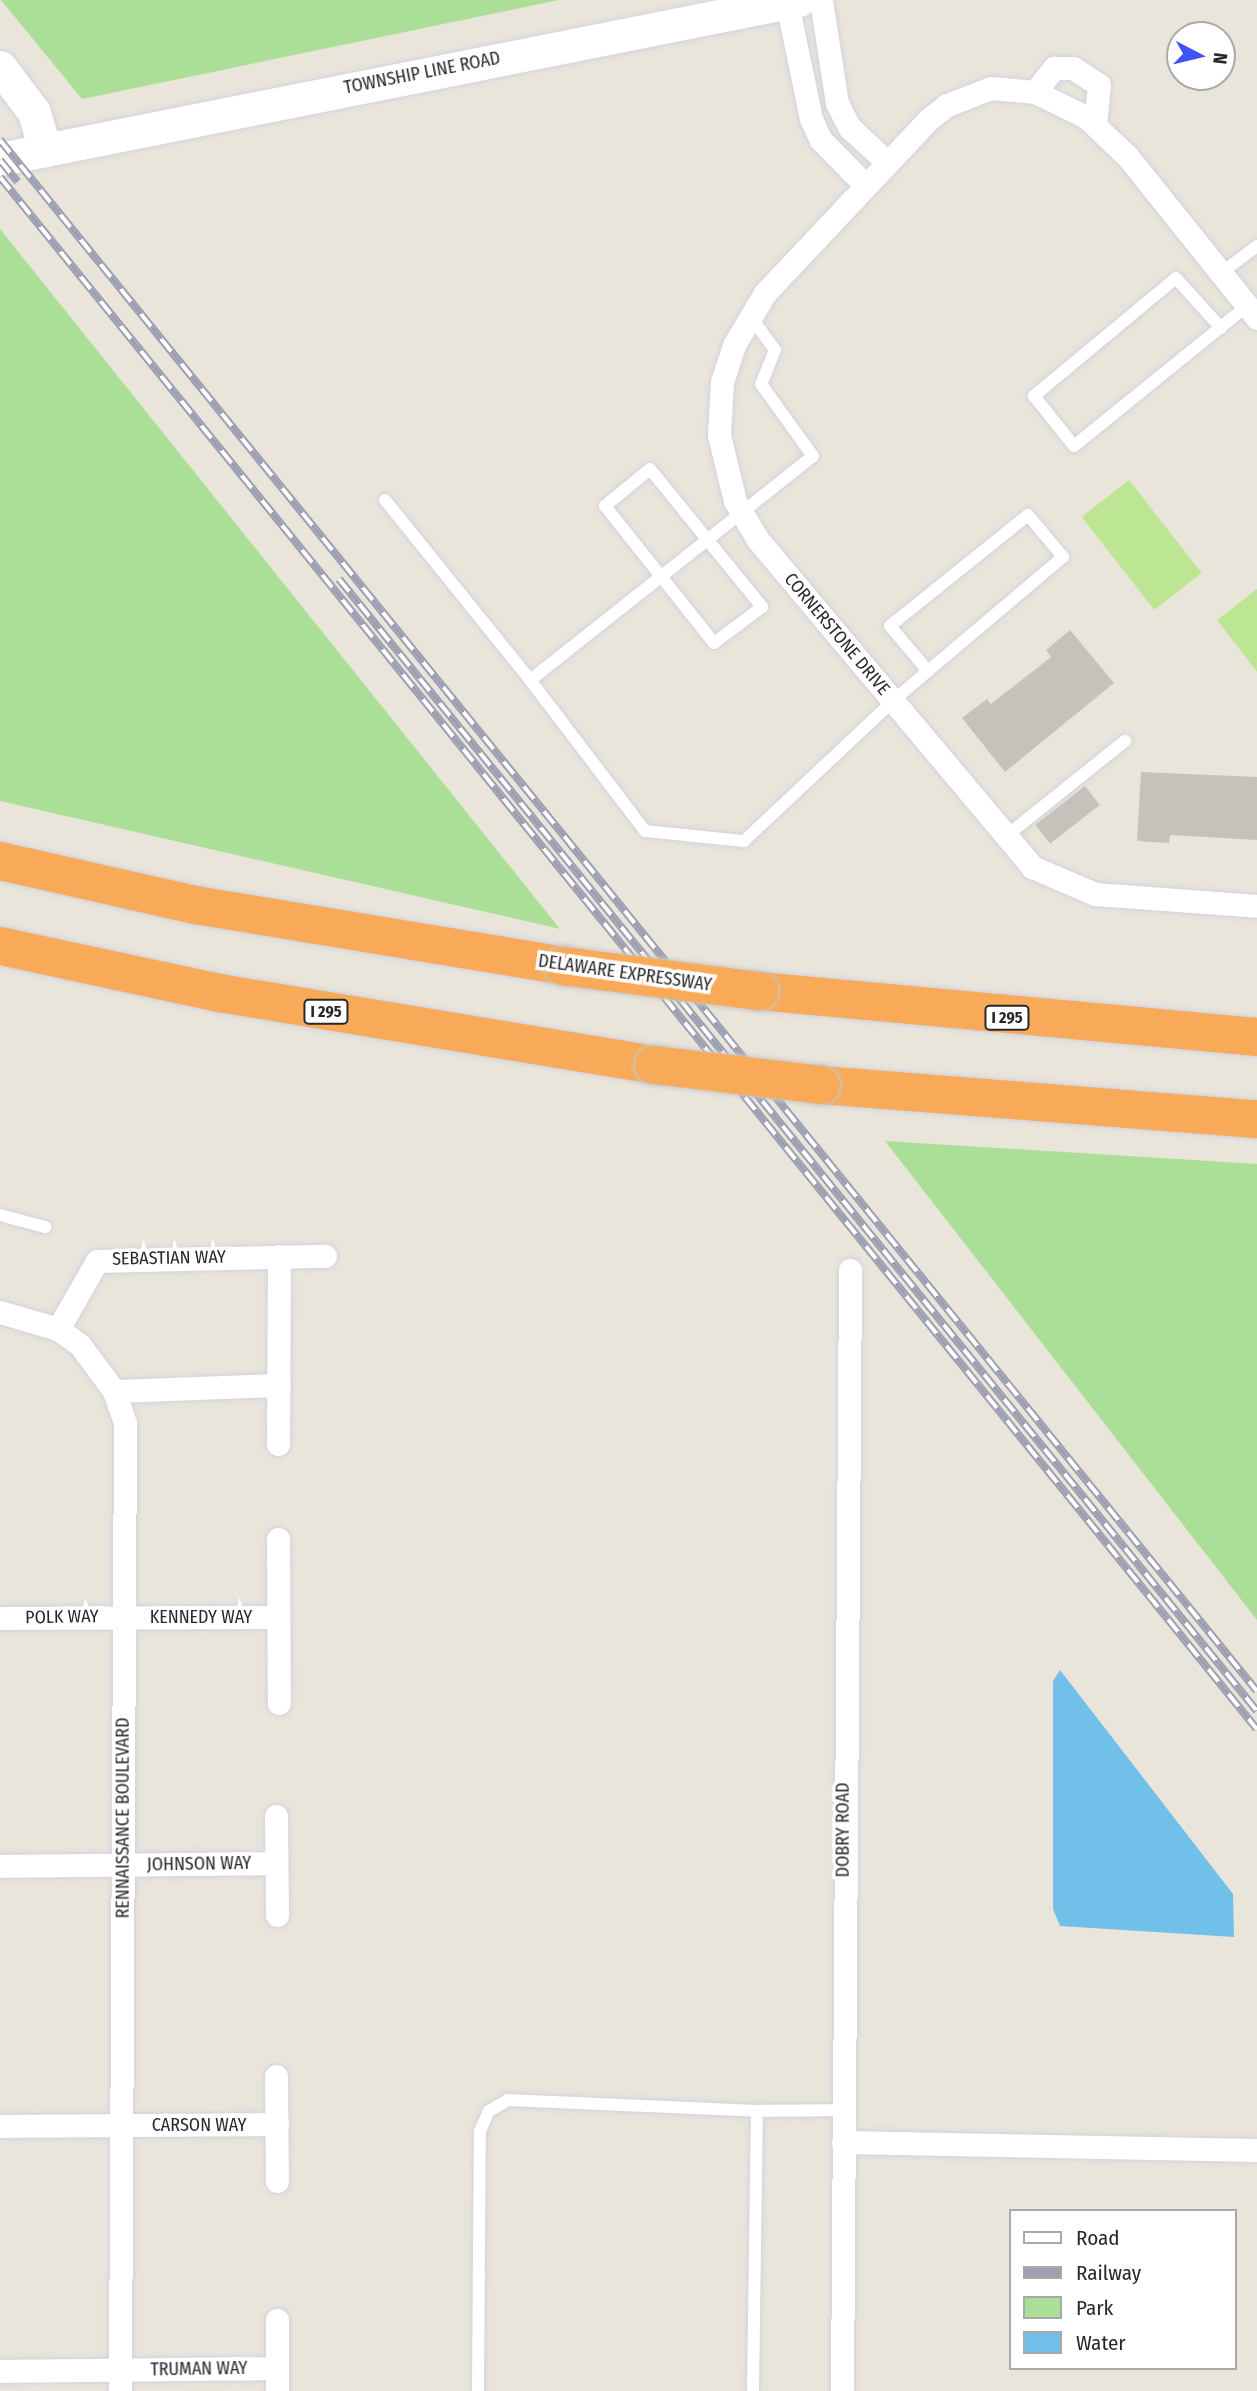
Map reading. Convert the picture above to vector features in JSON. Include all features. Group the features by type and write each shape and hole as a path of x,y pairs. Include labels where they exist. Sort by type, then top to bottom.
{"highway":[{"name":"DELAWARE EXPRESSWAY","path":"0,861 196,905 563,966 759,991 1257,1037"},
{"name":"I 295","path":"0,946 233,995 654,1066 821,1085 1257,1119"}],"street":[{"path":"821,0 837,103 850,128 887,162"},
{"path":"793,1 811,119 821,139 864,185"},
{"name":"TOWNSHIP LINE ROAD","path":"0,159 793,1"},
{"path":"0,67 34,112 45,150"},
{"path":"1035,92 1054,68 1073,68 1099,85 1095,125"},
{"name":"CORNERSTONE DRIVE","path":"1252,312 1095,125 1035,92 1002,87 972,93 947,105 864,185 749,314 719,402 725,470 743,514 1005,838 1042,874 1095,894 1257,906"},
{"path":"278,1444 279,1256"},
{"name":"SEBASTIAN WAY","path":"58,1329 97,1261 325,1256"},
{"name":"DOBRY ROAD","path":"842,2391 849,1270"},
{"name":"RENNAISSANCE BOULEVARD","path":"0,1312 58,1329 80,1345 114,1391 125,1423 120,2381"},
{"path":"114,1391 279,1385"},
{"path":"278,1539 279,1703"},
{"name":"KENNEDY WAY","path":"124,1617 278,1617"},
{"name":"POLK WAY","path":"0,1618 124,1617"},
{"path":"276,1816 277,1915"},
{"name":"JOHNSON WAY","path":"0,1866 276,1863"},
{"path":"276,2076 277,2181"},
{"name":"CARSON WAY","path":"0,2126 277,2124"},
{"path":"843,2142 1257,2150"},
{"path":"277,2320 277,2391"},
{"name":"TRUMAN WAY","path":"0,2371 120,2381 277,2368"}],"lane":[{"path":"1221,273 1257,246"},
{"path":"1221,328 1176,278 1034,396 1074,446 1221,328 1252,312"},
{"path":"530,680 813,456 761,384 775,350 749,314"},
{"path":"650,470 710,539 762,607 714,643 605,506 650,470"},
{"path":"385,500 530,680 645,831 744,841 893,701 1063,557 1028,515 890,626 928,671"},
{"path":"1005,838 1125,741"},
{"path":"0,1215 45,1227"},
{"path":"478,2391 480,2131 489,2111 508,2100 757,2111 843,2110"},
{"path":"753,2391 757,2111"}],"green space":[{"path":"1,0 559,0 82,99"},
{"path":"0,229 560,929 0,801"},
{"path":"1129,480 1202,573 1154,610 1082,517"},
{"path":"1257,589 1257,672 1217,620"},
{"path":"885,1141 1257,1164 1257,1620"}],"water":[{"path":"1060,1670 1233,1894 1234,1937 1060,1926 1053,1909 1053,1681"}],"building":[{"path":"1070,630 1114,683 1005,772 962,718 987,699 991,704 1051,657 1046,650"},
{"path":"1141,772 1257,777 1257,840 1170,835 1169,843 1137,841"},
{"path":"1085,786 1100,805 1050,844 1035,825"}],"railway":[{"path":"0,140 1257,1691"},
{"path":"0,160 18,182"},
{"path":"0,177 1257,1729"},
{"path":"339,579 1257,1711"}]}
